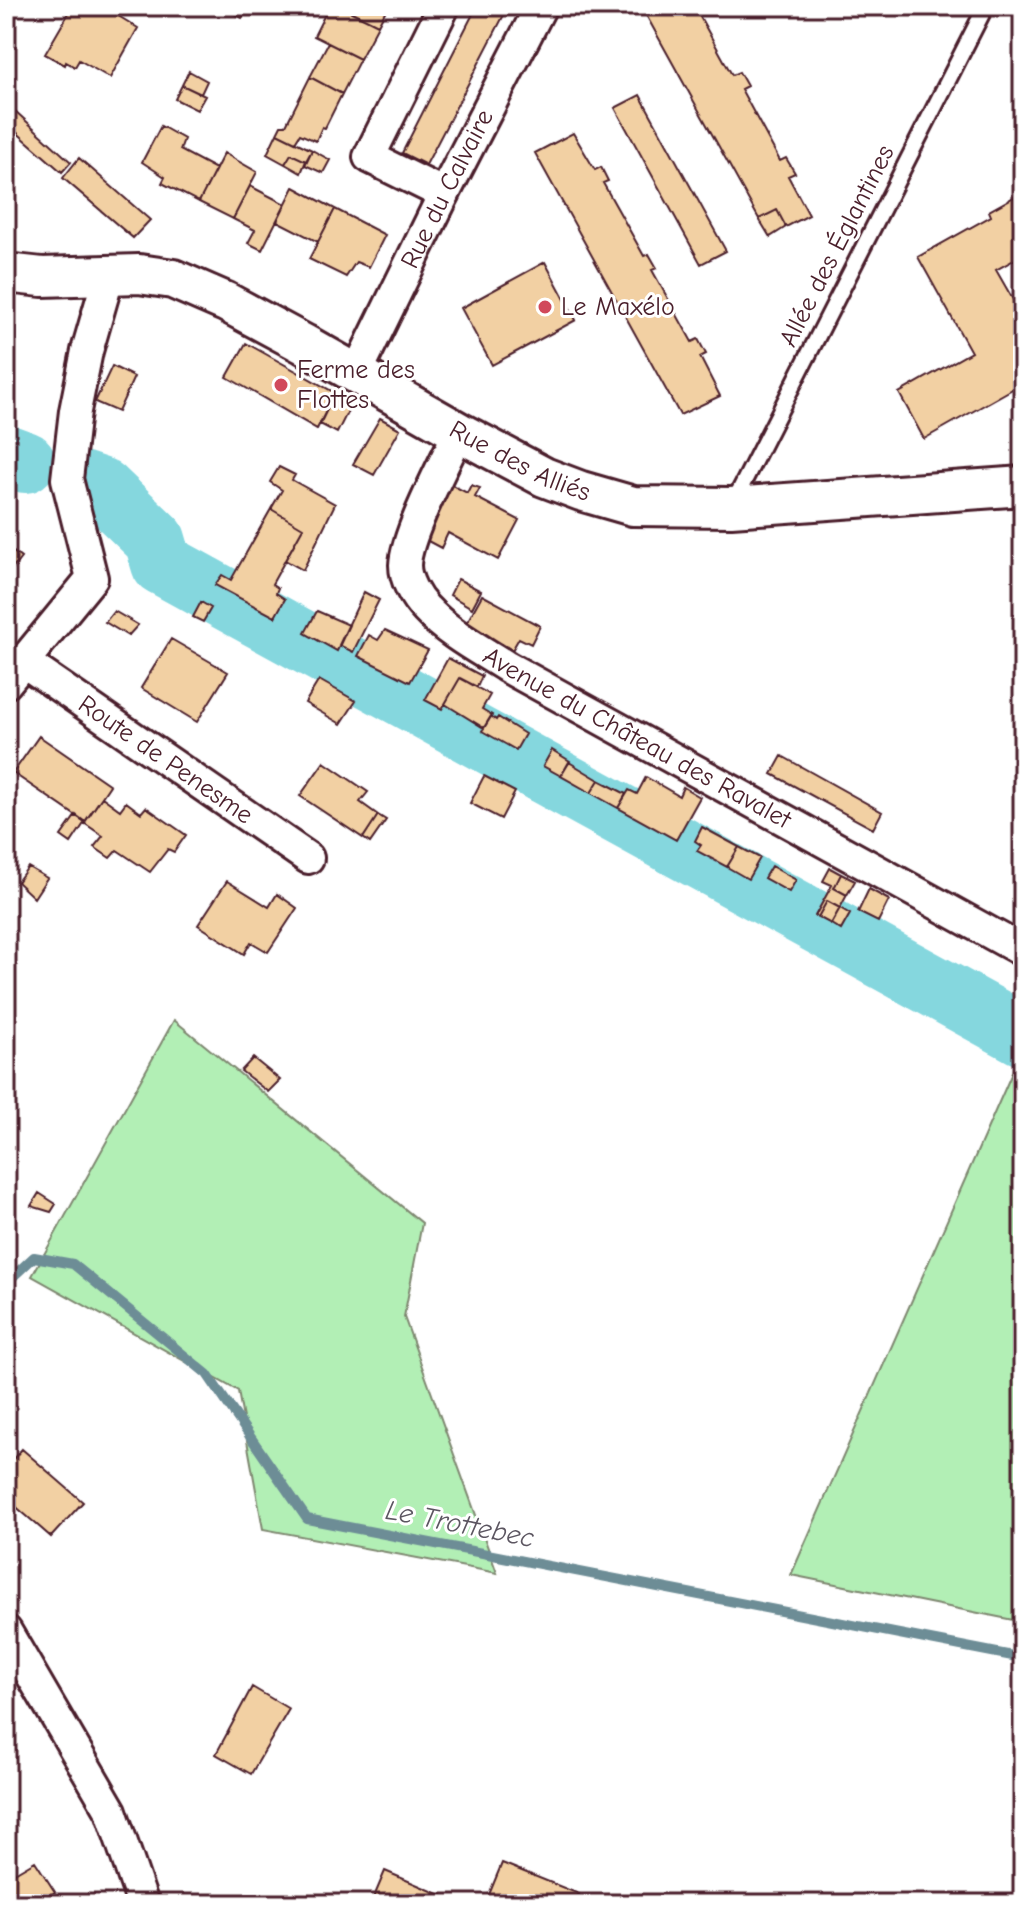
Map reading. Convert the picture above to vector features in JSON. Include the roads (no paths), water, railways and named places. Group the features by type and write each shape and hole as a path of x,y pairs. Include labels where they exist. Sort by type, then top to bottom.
{"street":[{"path":"444,6 369,157 444,194"},
{"name":"Rue du Calvaire","path":"357,372 541,6"},
{"name":"Rue des Alliés","path":"6,273 42,277 139,274 173,279 226,302 544,477 633,506 731,507 1023,486"},
{"name":"Route de Penesme","path":"105,275 104,292 87,351 75,411 67,479 92,578 15,673 308,858"},
{"name":"Avenue du Château des Ravalet","path":"459,432 412,536 405,565 411,588 424,608 445,627 507,667 1023,951"},
{"path":"6,1631 111,1811 143,1904"}],"lane":[{"name":"Allée des Églantines","path":"731,507 986,6"}],"waterway":[{"path":"6,455 25,462"},
{"path":"81,482 102,489 155,540 162,564 1023,1035"},
{"name":"Le Trottebec","path":"6,1283 34,1257 73,1264 207,1374 307,1519 1023,1658"}],"place":[{"name":"Le Maxélo","path":"545,307"},
{"name":"Ferme des Flottes","path":"281,385"}]}
